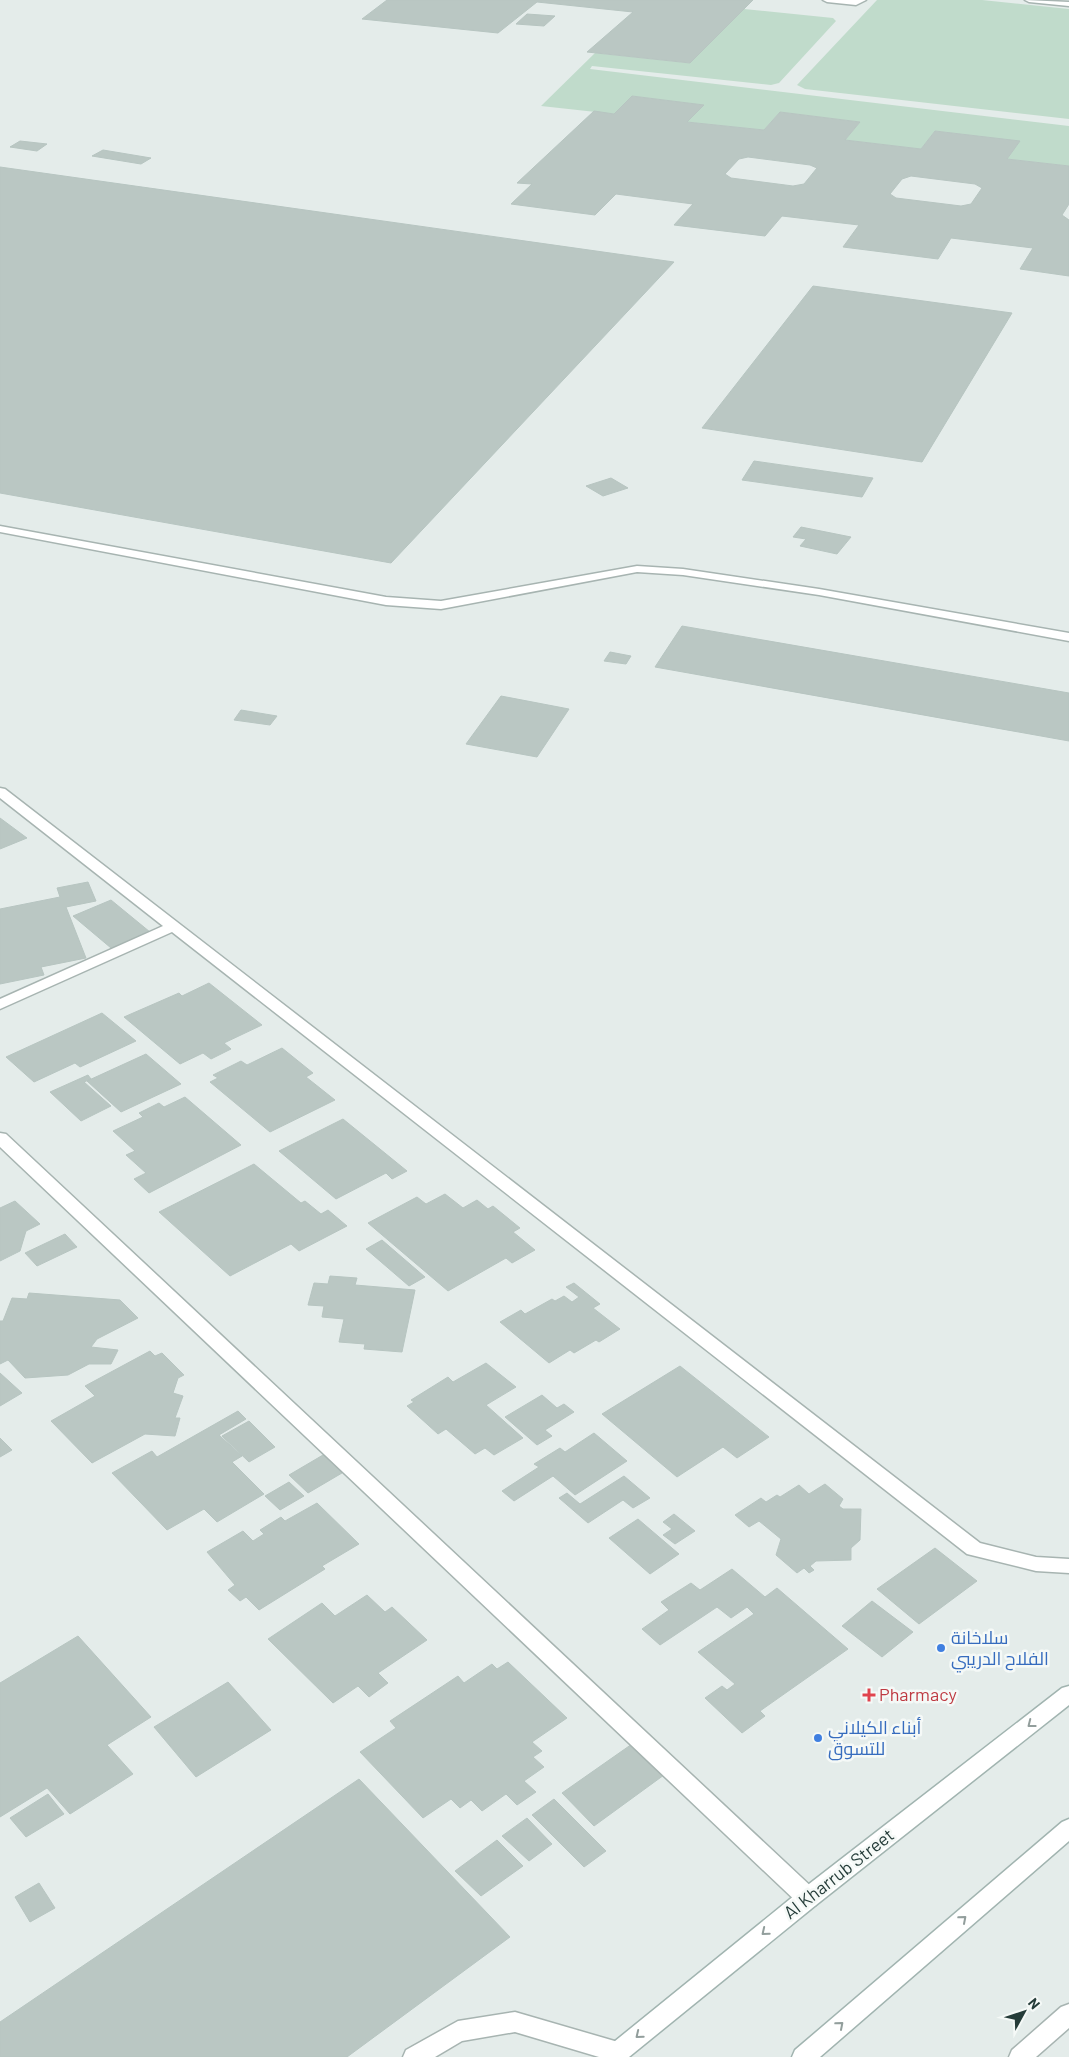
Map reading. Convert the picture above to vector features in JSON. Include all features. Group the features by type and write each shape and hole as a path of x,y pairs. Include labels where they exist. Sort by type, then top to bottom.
{"street":[{"path":"827,0 856,3 862,0"},
{"path":"1029,0 1069,4"},
{"path":"0,530 386,601 441,605 636,569 683,572 819,592 1069,637"},
{"path":"0,792 974,1549 1036,1564 1069,1566"},
{"path":"0,1005 174,926"},
{"path":"0,1138 808,1898"},
{"name":"Al Kharrub Street","path":"615,2055 808,1898 1069,1694"},
{"path":"803,2057 1069,1828"},
{"path":"1020,2057 1069,2014"},
{"path":"414,2057 458,2031 516,2022 615,2055"}],"green space":[{"path":"877,0 982,0 1069,9 1069,119 805,89 797,85"},
{"path":"744,9 833,18 836,21 779,83 771,85 592,66 590,69 1069,126 1069,166 1007,159 1019,141 935,131 921,149 845,140 860,122 780,112 764,130 687,122 703,105 632,96 614,114 541,106 595,53 689,63"}],"building":[{"path":"387,0 753,0 690,63 587,52 633,12 537,2 498,33 362,19"},
{"path":"527,14 555,16 544,26 516,24"},
{"path":"632,96 704,105 687,122 764,130 780,112 860,122 845,140 921,149 935,131 1020,141 1007,159 1069,166 1069,204 1062,215 1069,220 1069,276 1020,269 1033,248 951,238 938,259 843,247 859,225 782,216 765,236 674,225 693,204 616,194 595,215 511,204 532,184 517,183 594,111 614,114","holes":["748,157 810,165 817,168 804,184 793,186 731,178 725,174 739,159","911,176 975,184 982,188 971,204 961,206 896,198 890,194 902,179"]},
{"path":"20,141 47,144 37,151 10,147"},
{"path":"103,150 151,158 141,164 92,156"},
{"path":"0,167 674,262 391,563 0,493"},
{"path":"813,286 1012,313 922,462 702,428"},
{"path":"754,461 873,478 862,497 742,480"},
{"path":"611,478 628,488 603,496 586,486"},
{"path":"801,527 851,537 837,554 800,546 806,539 793,537"},
{"path":"682,626 1069,693 1069,741 655,667"},
{"path":"610,652 631,656 626,664 604,661"},
{"path":"501,696 569,709 537,757 466,744"},
{"path":"241,710 277,716 270,725 234,720"},
{"path":"0,818 27,838 0,849"},
{"path":"88,882 96,901 66,907 86,958 41,967 44,975 0,984 0,909 60,897 57,888"},
{"path":"111,900 150,932 111,948 73,916"},
{"path":"209,983 262,1025 224,1043 231,1049 211,1059 203,1053 180,1064 124,1017 179,993 182,996"},
{"path":"102,1013 136,1041 80,1067 75,1063 34,1082 6,1057"},
{"path":"282,1048 313,1073 306,1077 335,1100 270,1132 210,1082 218,1078 213,1075 241,1061 247,1065"},
{"path":"146,1054 181,1084 121,1112 87,1081"},
{"path":"88,1075 91,1079 84,1082 111,1106 81,1121 50,1092"},
{"path":"185,1097 241,1145 149,1193 134,1179 146,1173 126,1155 135,1151 113,1131 143,1117 139,1113 159,1103 164,1107"},
{"path":"343,1119 407,1171 392,1179 386,1173 336,1199 279,1151"},
{"path":"254,1164 301,1203 305,1201 321,1214 328,1210 347,1226 299,1251 291,1244 230,1276 159,1212"},
{"path":"445,1194 463,1208 477,1200 488,1209 493,1206 520,1228 513,1232 535,1250 512,1263 506,1258 448,1291 368,1223 417,1197 426,1204"},
{"path":"15,1201 40,1224 26,1231 20,1251 0,1261 0,1208"},
{"path":"65,1234 77,1247 37,1266 25,1253"},
{"path":"382,1240 425,1277 409,1286 366,1249"},
{"path":"330,1276 357,1278 355,1285 415,1290 402,1352 364,1349 365,1344 339,1342 344,1319 322,1317 324,1306 308,1305 314,1283 328,1284"},
{"path":"574,1283 600,1304 593,1308 620,1329 599,1342 596,1340 574,1353 570,1350 549,1363 500,1322 521,1310 525,1314 552,1299 555,1301 564,1296 572,1302 579,1297 566,1287"},
{"path":"29,1293 120,1300 138,1318 97,1339 91,1347 118,1350 111,1364 89,1364 68,1375 25,1378 8,1360 0,1364 0,1321 3,1321 12,1298 27,1299"},
{"path":"150,1351 155,1356 162,1353 184,1375 178,1378 173,1393 183,1396 175,1418 180,1418 175,1436 145,1434 92,1463 51,1421 95,1396 85,1386"},
{"path":"486,1363 516,1387 486,1405 523,1438 494,1455 485,1448 475,1454 446,1429 438,1434 407,1406 414,1402 411,1400 448,1377 453,1382"},
{"path":"680,1366 769,1437 737,1458 723,1447 677,1477 602,1414"},
{"path":"0,1373 22,1393 0,1406"},
{"path":"542,1395 557,1408 564,1404 574,1412 545,1430 552,1436 537,1445 505,1417"},
{"path":"238,1411 246,1419 219,1435 242,1456 232,1462 264,1494 217,1522 204,1509 167,1530 112,1473 152,1451 157,1457"},
{"path":"249,1421 275,1447 249,1462 222,1436"},
{"path":"594,1433 627,1461 575,1495 553,1476 514,1501 502,1491 539,1467 534,1464 560,1448 565,1452"},
{"path":"0,1438 12,1450 0,1457"},
{"path":"323,1455 342,1473 308,1493 289,1475"},
{"path":"624,1476 650,1498 633,1508 623,1500 588,1523 559,1498 567,1493 580,1504"},
{"path":"289,1482 304,1496 280,1510 265,1496"},
{"path":"825,1484 843,1499 839,1506 843,1509 861,1509 860,1540 851,1548 851,1560 816,1561 810,1566 814,1570 809,1573 804,1568 797,1573 776,1555 781,1539 759,1521 749,1527 735,1515 761,1498 766,1502 777,1495 780,1497 799,1485 809,1494"},
{"path":"317,1503 359,1544 322,1566 325,1569 259,1610 246,1597 240,1601 228,1590 235,1585 207,1552 243,1531 253,1541 264,1534 260,1530 281,1517 285,1521"},
{"path":"674,1514 695,1531 675,1544 663,1535 672,1529 663,1522"},
{"path":"638,1519 679,1554 650,1574 609,1538"},
{"path":"935,1548 977,1581 919,1624 877,1589"},
{"path":"732,1569 765,1597 777,1588 848,1649 760,1711 765,1716 742,1733 705,1698 722,1686 727,1690 735,1684 698,1652 754,1614 747,1607 731,1618 717,1607 660,1645 642,1629 669,1610 661,1602 691,1583 700,1590"},
{"path":"367,1595 385,1612 392,1607 427,1640 378,1673 388,1683 369,1697 358,1686 333,1703 268,1639 322,1603 335,1616"},
{"path":"872,1601 913,1632 882,1657 842,1626"},
{"path":"78,1636 151,1717 107,1745 133,1774 70,1814 47,1788 0,1817 0,1683"},
{"path":"508,1662 567,1718 532,1742 542,1751 533,1757 544,1767 524,1781 536,1792 517,1805 506,1794 482,1811 471,1800 460,1808 451,1799 423,1818 360,1752 396,1728 390,1721 458,1676 464,1683 492,1664 497,1669"},
{"path":"228,1682 271,1730 196,1777 154,1727"},
{"path":"632,1744 664,1775 594,1826 562,1793"},
{"path":"359,1779 510,1937 347,2057 0,2057 0,2022"},
{"path":"48,1794 64,1814 26,1837 10,1818"},
{"path":"554,1799 606,1851 584,1867 532,1815"},
{"path":"527,1818 552,1844 529,1861 502,1836"},
{"path":"497,1840 523,1866 481,1896 455,1871"},
{"path":"39,1883 55,1908 30,1922 15,1897"}],"place":[{"name":"سلاخانة الفلاح الدريبي","path":"941,1648"},
{"name":"Pharmacy","path":"869,1695"},
{"name":"أبناء الكيلاني للتسوق","path":"818,1738"}]}
